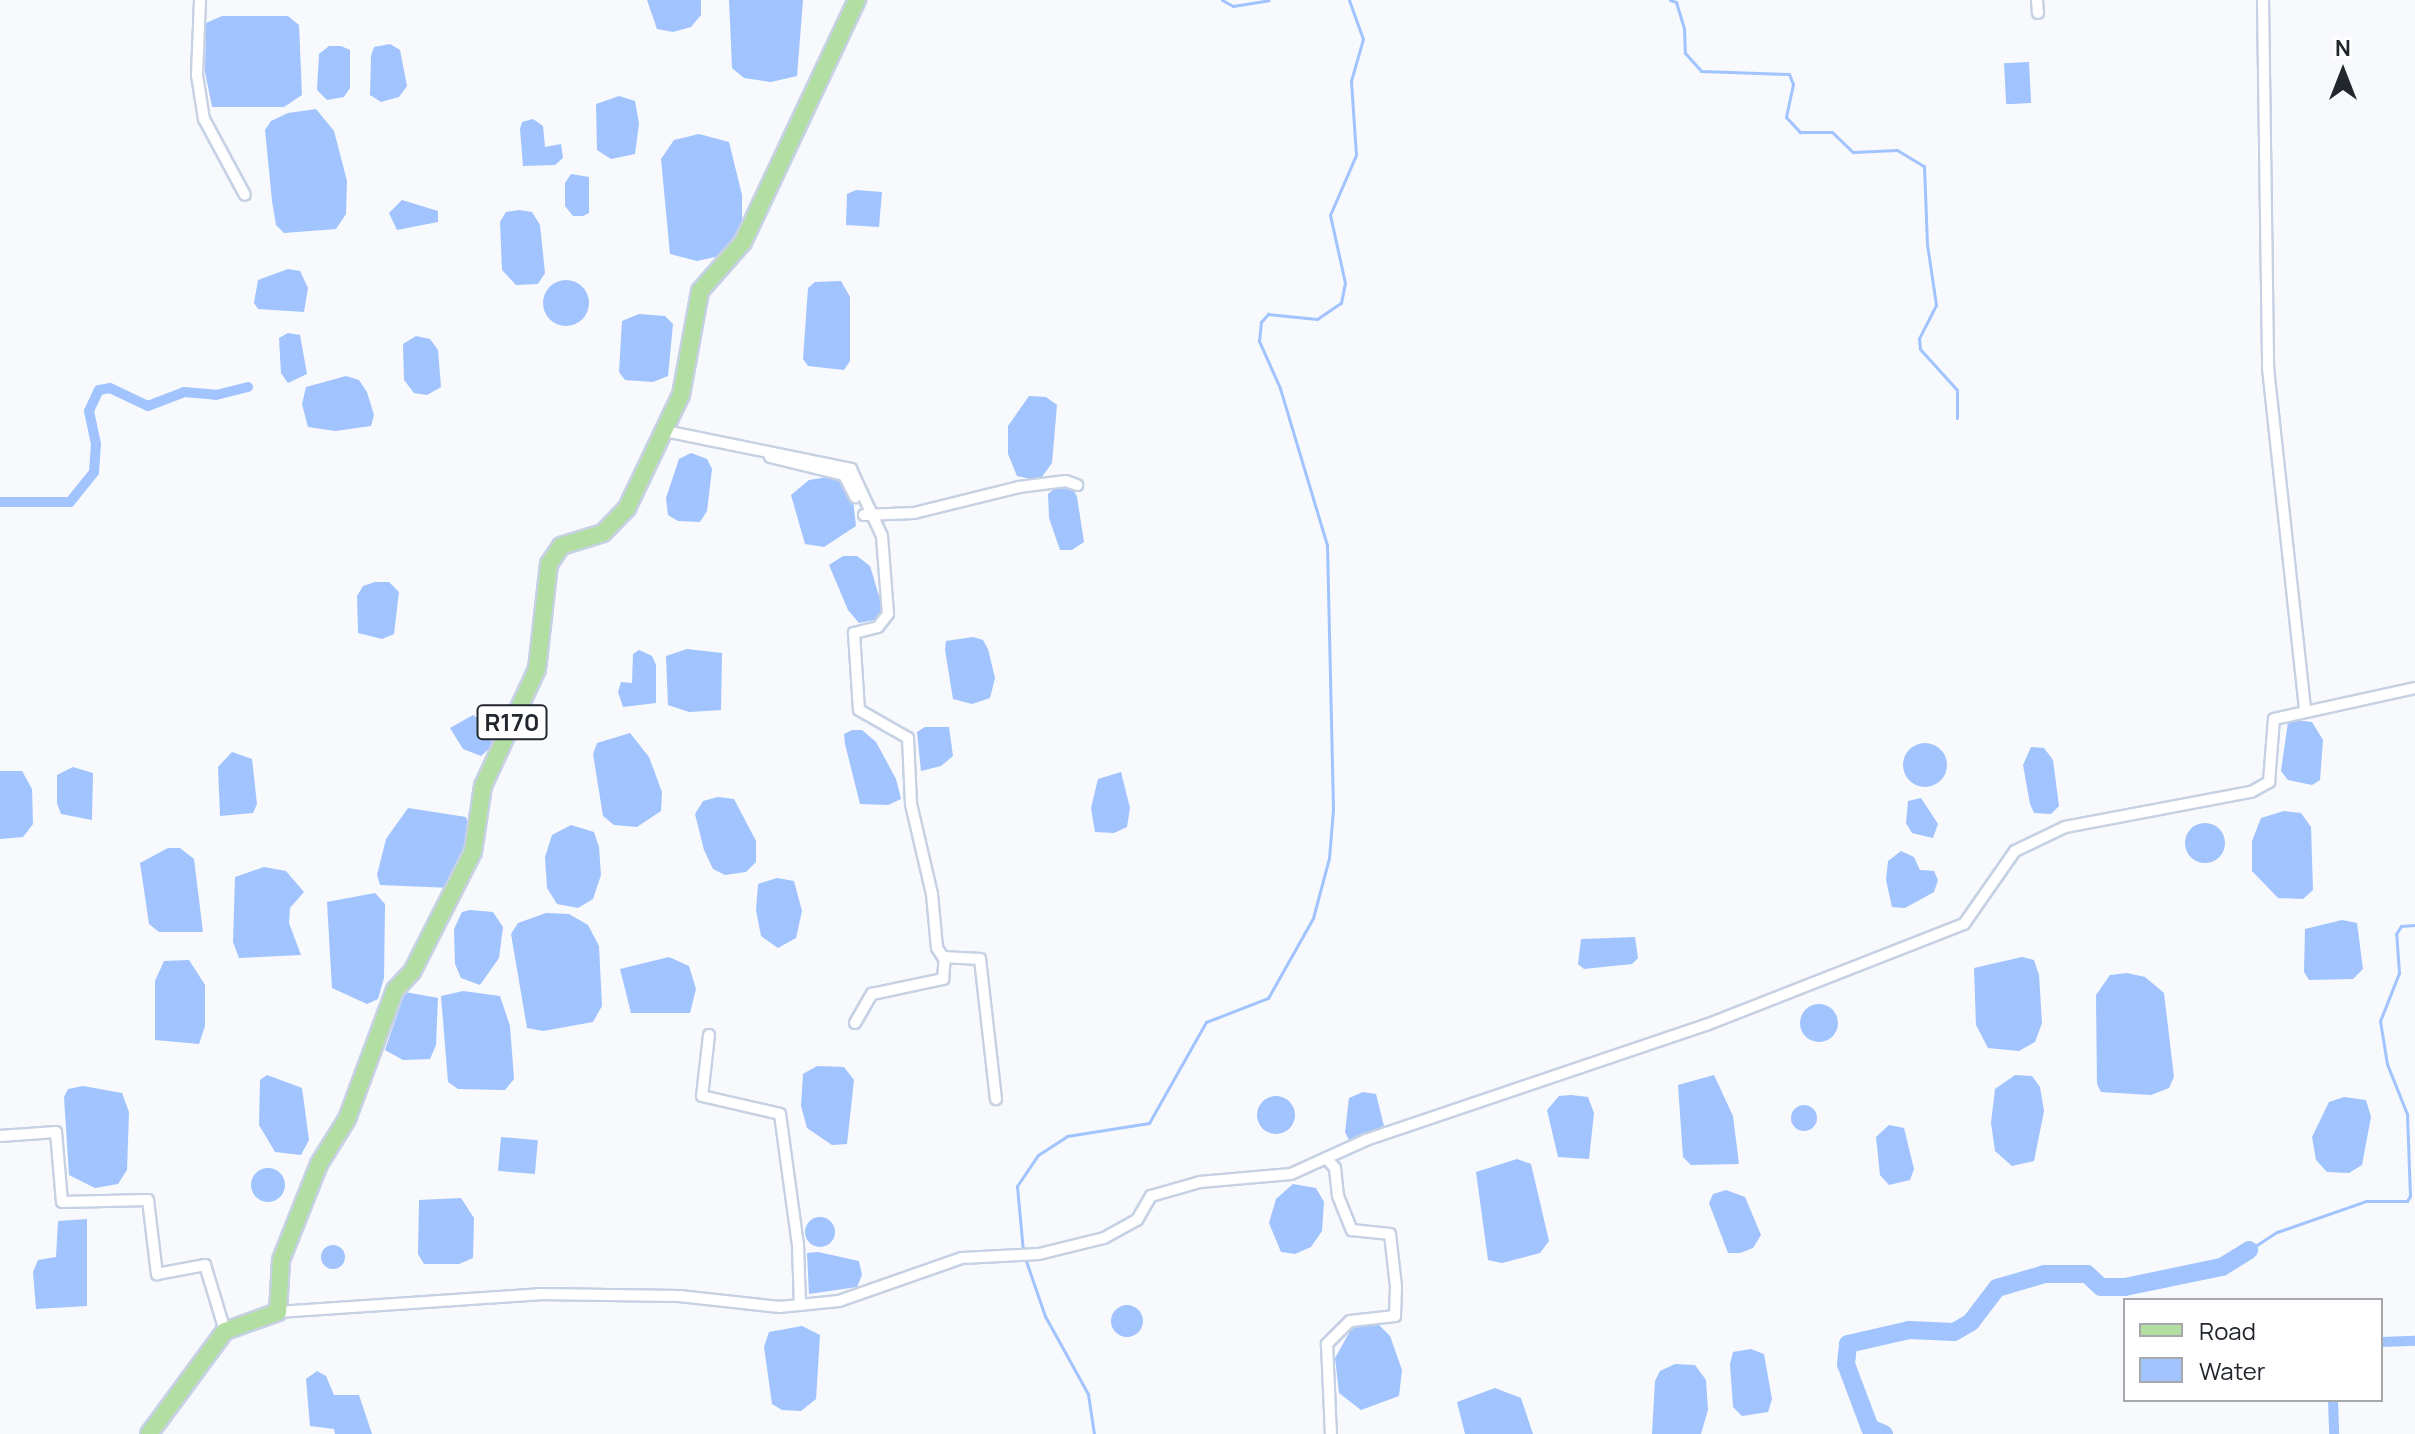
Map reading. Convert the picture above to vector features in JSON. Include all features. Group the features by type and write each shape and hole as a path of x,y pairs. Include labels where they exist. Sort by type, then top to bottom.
{"main road":[{"name":"R170","path":"278,1312 281,1260 319,1164 347,1119 395,990 412,972 473,852 483,786 537,669 549,564 561,546 616,524 681,395 700,291 743,242 857,0"},
{"path":"149,1434 225,1331 278,1312"}],"street":[{"path":"200,0 197,75 204,119 245,195"},
{"path":"2037,0 2038,13"},
{"path":"2263,0 2268,368 2305,710"},
{"path":"665,431 844,475 882,536 888,614 878,627 854,633 859,710 908,738 917,843 932,894 937,948 945,957 980,959 996,1099"},
{"path":"868,516 914,513 1019,487 1066,481 1077,485"},
{"path":"278,1312 539,1294 800,1305 839,1301 962,1258 1039,1254 1104,1238 1137,1220 1151,1196 1200,1182 1291,1174 1326,1158 1706,1025 1964,924 2015,851 2065,827 2251,792 2269,782 2274,719 2415,688"},
{"path":"855,1023 872,994 943,979 945,957"},
{"path":"709,1035 702,1096 780,1114 798,1245 800,1305"},
{"path":"0,1136 56,1132 62,1202 148,1200 157,1274 205,1265 225,1331"},
{"path":"1326,1158 1335,1168 1338,1196 1352,1230 1390,1234 1396,1287 1395,1316 1350,1321 1327,1344 1331,1434"}],"water":[{"path":"647,0 701,0 701,15 691,27 673,32 657,29"},
{"path":"729,0 803,0 797,76 771,82 744,78 732,68"},
{"path":"222,16 288,16 299,25 302,95 284,107 212,107 205,72 206,23"},
{"path":"390,44 400,50 407,86 399,97 381,102 370,95 371,56 374,47"},
{"path":"329,46 350,50 350,88 344,97 327,100 317,90 319,54"},
{"path":"2029,62 2031,103 2006,104 2004,63"},
{"path":"619,96 635,101 639,123 635,154 611,159 597,150 596,104"},
{"path":"316,109 334,131 347,181 346,214 336,229 284,233 276,225 265,130 271,121 288,113"},
{"path":"533,119 543,126 545,147 561,144 563,158 555,165 523,166 520,129 522,122"},
{"path":"699,134 729,142 742,195 742,233 729,254 697,261 670,254 661,159 674,140"},
{"path":"571,174 589,177 589,213 583,216 573,216 565,206 565,183"},
{"path":"856,190 882,192 879,227 846,225 847,194"},
{"path":"402,200 438,211 438,222 397,230 389,213"},
{"path":"506,212 532,212 540,225 545,273 538,284 516,285 502,270 500,222"},
{"path":"288,269 300,271 308,288 304,312 258,309 254,303 258,280"},
{"path":"566,280 582,287 589,303 582,319 566,326 550,319 543,303 550,287"},
{"path":"841,281 850,297 850,361 844,370 808,366 803,359 808,288 815,282"},
{"path":"639,314 665,316 673,324 668,376 653,382 625,380 619,372 622,321"},
{"path":"288,333 300,335 307,374 288,383 281,373 279,338"},
{"path":"416,336 430,339 438,350 441,387 427,395 414,393 404,380 403,344"},
{"path":"346,376 359,380 367,392 374,415 371,426 335,431 308,427 302,404 306,387"},
{"path":"1029,396 1046,397 1057,405 1052,463 1039,481 1017,476 1008,454 1008,426"},
{"path":"691,453 707,459 712,469 707,511 700,522 678,521 668,515 666,498 679,459"},
{"path":"834,476 844,480 853,500 856,526 824,547 805,544 791,495 809,480"},
{"path":"1054,489 1073,489 1077,497 1084,542 1072,550 1060,550 1049,518 1048,494"},
{"path":"843,556 857,556 870,566 882,606 879,619 859,623 848,610 829,565"},
{"path":"389,582 399,592 394,634 382,639 358,633 357,596 363,586"},
{"path":"973,637 983,640 988,649 995,678 990,698 972,704 953,699 945,650 946,641"},
{"path":"687,649 722,653 721,710 689,712 668,705 666,656"},
{"path":"639,650 652,656 656,665 656,703 623,707 618,692 621,682 632,683 633,654"},
{"path":"473,715 490,725 493,735 490,748 481,756 463,749 450,728"},
{"path":"2288,722 2312,722 2323,740 2320,780 2312,785 2288,780 2281,771"},
{"path":"925,727 949,727 953,756 941,766 921,771 917,732"},
{"path":"862,730 876,742 896,779 901,799 888,805 860,804 845,744 844,734"},
{"path":"630,733 649,757 662,792 661,811 637,827 614,825 603,816 593,754 597,743"},
{"path":"1925,743 1940,750 1947,765 1940,780 1925,787 1910,780 1903,765 1910,750"},
{"path":"2031,747 2044,748 2053,760 2059,806 2051,814 2034,813 2030,804 2023,765"},
{"path":"232,752 252,759 257,804 253,813 220,816 218,767"},
{"path":"73,767 93,773 92,820 61,814 57,803 57,775"},
{"path":"0,771 22,771 32,789 33,824 23,837 0,839"},
{"path":"1121,772 1130,808 1127,827 1114,833 1095,832 1091,808 1098,779"},
{"path":"718,797 734,799 756,841 756,862 746,872 725,875 713,869 704,850 695,814 703,801"},
{"path":"1921,798 1938,824 1933,838 1912,833 1906,823 1908,801"},
{"path":"408,808 466,817 472,836 451,888 380,885 377,875 386,839"},
{"path":"2284,811 2301,813 2311,827 2313,890 2303,899 2278,898 2252,871 2252,841 2261,818"},
{"path":"2205,823 2219,829 2225,843 2219,857 2205,863 2191,857 2185,843 2191,829"},
{"path":"571,825 594,832 599,847 601,875 593,899 578,908 557,904 547,888 545,857 552,835"},
{"path":"168,848 180,848 194,859 203,932 159,932 149,924 140,863"},
{"path":"1901,851 1914,857 1920,870 1934,871 1938,880 1934,892 1905,908 1892,907 1886,880 1888,861"},
{"path":"264,867 286,871 304,892 290,908 289,923 301,955 239,958 233,942 235,877"},
{"path":"777,878 794,881 802,911 796,938 778,948 761,936 756,910 758,884"},
{"path":"375,893 385,904 384,978 378,999 367,1004 332,988 327,902"},
{"path":"462,912 493,912 503,927 499,958 480,985 461,978 455,964 454,929"},
{"path":"546,913 569,914 588,925 599,946 602,1006 593,1022 543,1031 527,1028 511,934 518,923"},
{"path":"2342,920 2357,923 2363,969 2353,979 2309,980 2304,972 2305,929"},
{"path":"1635,937 1638,958 1632,964 1584,969 1578,964 1581,939"},
{"path":"669,957 689,966 696,989 690,1013 631,1013 620,969"},
{"path":"2022,957 2034,960 2039,975 2042,1023 2035,1042 2019,1051 1988,1048 1976,1025 1974,968"},
{"path":"189,960 205,985 205,1026 199,1044 155,1040 155,981 164,961"},
{"path":"2127,973 2145,977 2164,993 2174,1077 2169,1088 2151,1095 2101,1092 2097,1084 2096,995 2110,975"},
{"path":"463,991 500,996 510,1026 514,1079 505,1090 458,1089 448,1082 441,996"},
{"path":"405,992 438,998 436,1045 430,1059 403,1060 385,1050"},
{"path":"1819,1004 1832,1010 1838,1023 1832,1036 1819,1042 1806,1036 1800,1023 1806,1010"},
{"path":"817,1066 844,1067 854,1080 847,1144 832,1145 807,1128 801,1106 803,1074"},
{"path":"267,1075 302,1088 309,1140 301,1155 275,1152 259,1125 260,1080"},
{"path":"1714,1075 1733,1116 1739,1164 1691,1165 1683,1157 1678,1085"},
{"path":"2015,1075 2032,1076 2040,1087 2044,1111 2034,1161 2012,1166 1995,1151 1991,1123 1995,1089"},
{"path":"83,1086 122,1093 129,1112 127,1170 118,1184 95,1188 69,1175 64,1097 68,1089"},
{"path":"1363,1092 1376,1094 1384,1126 1350,1142 1345,1132 1349,1098"},
{"path":"1276,1096 1290,1101 1295,1115 1290,1129 1276,1134 1262,1129 1257,1115 1262,1101"},
{"path":"1559,1096 1588,1097 1594,1113 1589,1159 1558,1157 1547,1110"},
{"path":"2344,1097 2366,1100 2371,1117 2362,1165 2349,1173 2327,1172 2316,1160 2312,1137 2329,1102"},
{"path":"1804,1105 1813,1109 1817,1118 1813,1127 1804,1131 1795,1127 1791,1118 1795,1109"},
{"path":"1889,1125 1904,1128 1914,1169 1910,1180 1889,1185 1880,1175 1876,1137"},
{"path":"501,1137 538,1140 535,1174 498,1171"},
{"path":"1517,1159 1531,1164 1549,1241 1540,1253 1502,1263 1488,1260 1476,1172"},
{"path":"268,1168 280,1173 285,1185 280,1197 268,1202 256,1197 251,1185 256,1173"},
{"path":"1293,1184 1316,1188 1324,1202 1322,1231 1311,1247 1295,1254 1281,1252 1269,1223 1276,1199"},
{"path":"1726,1190 1745,1197 1761,1235 1753,1248 1740,1253 1728,1253 1709,1203 1713,1194"},
{"path":"461,1198 474,1218 473,1258 459,1264 424,1264 418,1254 419,1200"},
{"path":"820,1217 831,1221 835,1232 831,1243 820,1247 809,1243 805,1232 809,1221"},
{"path":"87,1219 87,1306 36,1309 33,1272 38,1260 56,1257 58,1221"},
{"path":"333,1245 342,1248 345,1257 342,1266 333,1269 324,1266 321,1257 324,1248"},
{"path":"818,1252 859,1261 862,1275 857,1287 809,1294 807,1253"},
{"path":"1127,1305 1138,1310 1143,1321 1138,1332 1127,1337 1116,1332 1111,1321 1116,1310"},
{"path":"1376,1322 1390,1336 1402,1370 1399,1396 1361,1410 1339,1393 1335,1358 1353,1326"},
{"path":"802,1326 820,1335 816,1399 801,1411 782,1410 772,1404 764,1347 769,1332"},
{"path":"1751,1349 1764,1354 1772,1399 1768,1412 1742,1416 1733,1407 1730,1364 1733,1352"},
{"path":"1675,1364 1695,1365 1706,1380 1708,1410 1701,1434 1652,1434 1655,1381 1660,1371"},
{"path":"317,1371 326,1376 334,1395 359,1395 372,1434 335,1434 334,1429 310,1426 306,1379"},
{"path":"1495,1388 1521,1398 1533,1434 1465,1434 1457,1402"}],"waterway":[{"path":"1222,0 1233,6 1269,0"},
{"path":"1023,1251 1017,1186 1038,1155 1067,1136 1149,1123 1206,1022 1268,998 1313,918 1329,858 1333,809 1327,545 1280,388 1259,341 1261,322 1268,314 1317,319 1341,303 1345,283 1330,215 1356,155 1351,81 1363,39 1349,0"},
{"path":"1670,0 1676,2 1684,28 1685,53 1701,71 1789,74 1793,84 1786,117 1800,132 1832,132 1853,152 1897,150 1924,166 1927,244 1936,305 1919,339 1920,349 1957,390 1957,418"},
{"path":"0,502 70,502 94,472 96,444 89,411 99,390 110,388 148,406 184,392 216,395 248,387"},
{"path":"2249,1250 2277,1232 2366,1201 2407,1201 2410,1196 2407,1114 2387,1064 2380,1021 2399,973 2396,934 2401,926 2415,925"},
{"path":"1884,1434 1870,1428 1846,1364 1848,1344 1909,1330 1954,1332 1971,1322 1997,1288 2045,1274 2087,1274 2101,1287 2125,1287 2222,1267 2249,1250"},
{"path":"1025,1258 1045,1316 1088,1394 1094,1434"},
{"path":"2383,1342 2415,1341"},
{"path":"2333,1402 2334,1434"}]}
